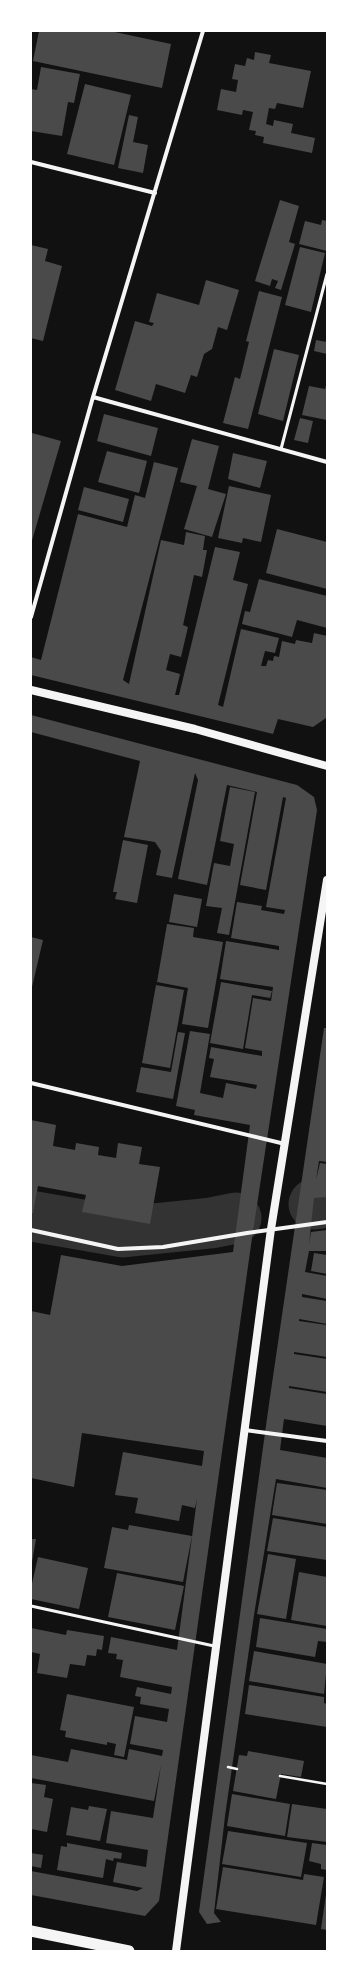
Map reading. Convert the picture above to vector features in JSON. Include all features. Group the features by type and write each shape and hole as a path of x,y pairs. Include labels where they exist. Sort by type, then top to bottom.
{"highway":[{"path":"31,1931 129,1951"}],"main road":[{"path":"31,690 187,728 327,766"},
{"path":"176,1951 271,1229 327,880"}],"street":[{"path":"31,617 93,397 203,31"},
{"path":"31,162 155,193"},
{"path":"93,397 327,462"},
{"path":"31,1083 285,1144"},
{"path":"31,1230 118,1249 163,1247 271,1229 327,1222"},
{"path":"245,1430 327,1441"}],"lane":[{"path":"281,450 327,274"},
{"path":"31,1606 216,1646"}],"path":[{"path":"228,1767 237,1768"},
{"path":"280,1776 327,1784"}],"building":[{"path":"39,31 110,31 171,44 162,88 33,61"},
{"path":"255,52 271,55 269,63 311,71 303,108 277,103 275,109 269,108 266,124 273,126 274,120 293,124 291,133 315,138 312,153 263,143 264,137 255,135 256,131 249,130 253,112 243,110 242,115 217,110 221,89 236,92 238,80 232,79 235,64 245,66 247,58 254,60"},
{"path":"41,67 80,74 74,103 68,102 62,136 31,131 31,89 37,90"},
{"path":"85,84 131,95 114,165 67,154"},
{"path":"129,115 138,117 133,142 148,145 143,173 118,168"},
{"path":"280,200 299,206 289,242 295,244 281,290 275,288 278,281 272,279 270,286 255,281"},
{"path":"322,220 327,221 327,251 299,244 305,221 321,225"},
{"path":"31,245 48,249 45,261 62,266 43,341 31,338"},
{"path":"300,247 325,253 311,312 285,305"},
{"path":"206,280 239,290 227,330 218,327 212,349 204,354 197,377 191,375 185,393 156,384 151,401 115,390 135,321 152,326 154,323 149,322 157,293 199,305"},
{"path":"259,291 282,297 248,429 223,423 235,377 240,379 249,342 246,341"},
{"path":"316,340 327,342 327,354 314,351"},
{"path":"274,349 299,355 283,421 258,414"},
{"path":"327,382 327,420 302,415 309,386 325,389"},
{"path":"104,414 158,428 151,456 97,441"},
{"path":"300,418 313,421 308,443 294,440"},
{"path":"32,433 61,441 31,544 31,437"},
{"path":"192,439 219,446 208,489 226,494 212,537 184,529 197,486 180,482"},
{"path":"107,451 147,461 139,493 98,482"},
{"path":"233,453 267,461 260,488 228,479"},
{"path":"154,462 178,468 123,680 129,684 161,540 184,545 186,532 205,536 203,550 207,550 202,577 194,575 183,625 188,627 181,657 170,654 166,670 180,674 175,695 179,695 215,547 240,552 233,580 248,584 218,705 223,707 241,629 279,638 275,653 265,651 261,666 266,666 268,660 273,661 274,656 279,657 282,641 295,644 296,640 312,643 314,633 327,636 326,718 313,727 278,719 273,734 31,675 31,657 41,660 78,514 127,527 135,495 145,498"},
{"path":"229,486 271,495 261,542 243,538 242,543 218,538"},
{"path":"84,487 129,499 123,522 78,510"},
{"path":"277,529 327,542 327,589 266,573"},
{"path":"259,579 327,596 327,628 297,620 292,637 242,624 245,611 250,612"},
{"path":"31,715 297,785 314,797 317,810 252,1238 159,1901 145,1916 31,1895 31,1871 137,1891 143,1888 113,1882 117,1862 146,1867 148,1850 106,1843 111,1811 153,1818 161,1765 154,1801 31,1778 31,1755 68,1762 71,1749 127,1760 129,1749 162,1756 163,1750 130,1744 135,1716 167,1722 169,1709 140,1704 141,1697 135,1696 137,1687 171,1694 172,1687 120,1677 123,1660 116,1659 117,1654 108,1653 111,1637 177,1650 197,1499 195,1508 182,1505 179,1521 135,1513 138,1498 115,1495 123,1452 202,1466 204,1451 82,1433 74,1487 31,1478 31,1311 50,1315 61,1255 122,1266 233,1252 250,1125 194,1115 195,1110 176,1106 190,1031 210,1034 200,1093 223,1098 226,1083 256,1089 257,1085 210,1077 214,1059 209,1058 211,1047 262,1056 262,1051 245,1048 253,998 271,1001 273,987 220,979 226,941 279,950 279,946 231,938 237,902 262,906 261,910 284,914 285,910 266,907 286,798 283,797 266,890 240,885 257,792 227,785 207,885 178,879 198,780 195,773 172,878 156,875 161,851 155,842 124,837 140,761 31,732"},
{"path":"230,787 255,792 229,935 217,933 222,908 206,906 214,863 230,866 234,844 220,841"},
{"path":"123,840 148,845 137,903 115,899 117,892 113,892"},
{"path":"174,894 202,899 197,927 169,922"},
{"path":"167,924 194,928 193,937 223,942 208,1028 182,1024 188,988 157,982"},
{"path":"31,937 43,940 32,987 31,987"},
{"path":"221,982 272,991 270,998 252,995 243,1049 210,1043"},
{"path":"156,985 184,990 170,1068 142,1063"},
{"path":"324,1028 327,1028 327,1162 319,1161 316,1180 320,1163 327,1164 327,1197 314,1198 309,1244 311,1232 327,1230 327,1251 309,1251 305,1272 327,1276 327,1299 302,1294 302,1297 327,1301 327,1324 299,1319 299,1321 327,1325 327,1357 294,1352 294,1354 327,1359 327,1392 289,1386 289,1388 327,1394 327,1426 284,1419 280,1450 327,1458 327,1488 276,1479 254,1615 225,1816 214,1913 221,1922 207,1924 199,1912 269,1404"},
{"path":"178,1032 185,1033 173,1099 136,1092 141,1067 171,1072"},
{"path":"31,1120 56,1125 53,1146 75,1150 76,1143 99,1147 98,1155 116,1158 118,1143 142,1147 139,1164 160,1167 150,1224 82,1212 86,1195 38,1186 33,1213 31,1213"},
{"path":"314,1253 327,1255 327,1274 311,1271"},
{"path":"277,1483 327,1490 327,1524 272,1515"},
{"path":"273,1518 327,1527 327,1560 267,1551"},
{"path":"129,1525 192,1536 183,1582 104,1568 112,1527 128,1530"},
{"path":"31,1539 36,1539 32,1562 31,1562"},
{"path":"268,1554 296,1559 286,1619 257,1614"},
{"path":"38,1557 88,1568 79,1609 31,1599 31,1588"},
{"path":"299,1572 327,1577 327,1626 291,1620"},
{"path":"117,1573 184,1586 175,1630 108,1617"},
{"path":"260,1618 327,1629 327,1642 318,1641 315,1657 256,1647"},
{"path":"31,1628 66,1635 67,1630 104,1636 102,1650 97,1649 96,1656 87,1655 85,1666 70,1664 67,1678 37,1673 40,1654 31,1652"},
{"path":"254,1651 327,1664 324,1694 249,1681"},
{"path":"249,1685 324,1697 324,1703 327,1704 327,1727 245,1714"},
{"path":"67,1694 134,1707 124,1757 114,1755 116,1744 107,1742 107,1745 65,1737 66,1731 60,1730"},
{"path":"248,1751 304,1761 301,1777 281,1774 276,1799 233,1791 239,1755 247,1756"},
{"path":"31,1783 46,1785 44,1797 53,1799 47,1832 31,1829"},
{"path":"232,1794 290,1804 285,1836 227,1826"},
{"path":"292,1804 327,1809 327,1842 287,1837"},
{"path":"89,1806 107,1809 100,1841 66,1835 71,1807 88,1810"},
{"path":"228,1831 307,1843 301,1877 222,1864"},
{"path":"67,1843 122,1853 121,1859 114,1858 113,1861 106,1859 103,1878 57,1870 61,1846 67,1847"},
{"path":"312,1843 327,1845 327,1870 321,1869 321,1864 309,1861"},
{"path":"31,1853 43,1855 41,1868 31,1866"},
{"path":"223,1867 303,1880 304,1874 324,1877 316,1925 216,1909"},
{"path":"327,1894 327,1930 321,1929"}],"waterway":[{"path":"314,1204 327,1202"},
{"path":"31,1216 123,1232 211,1223 236,1218"}]}
